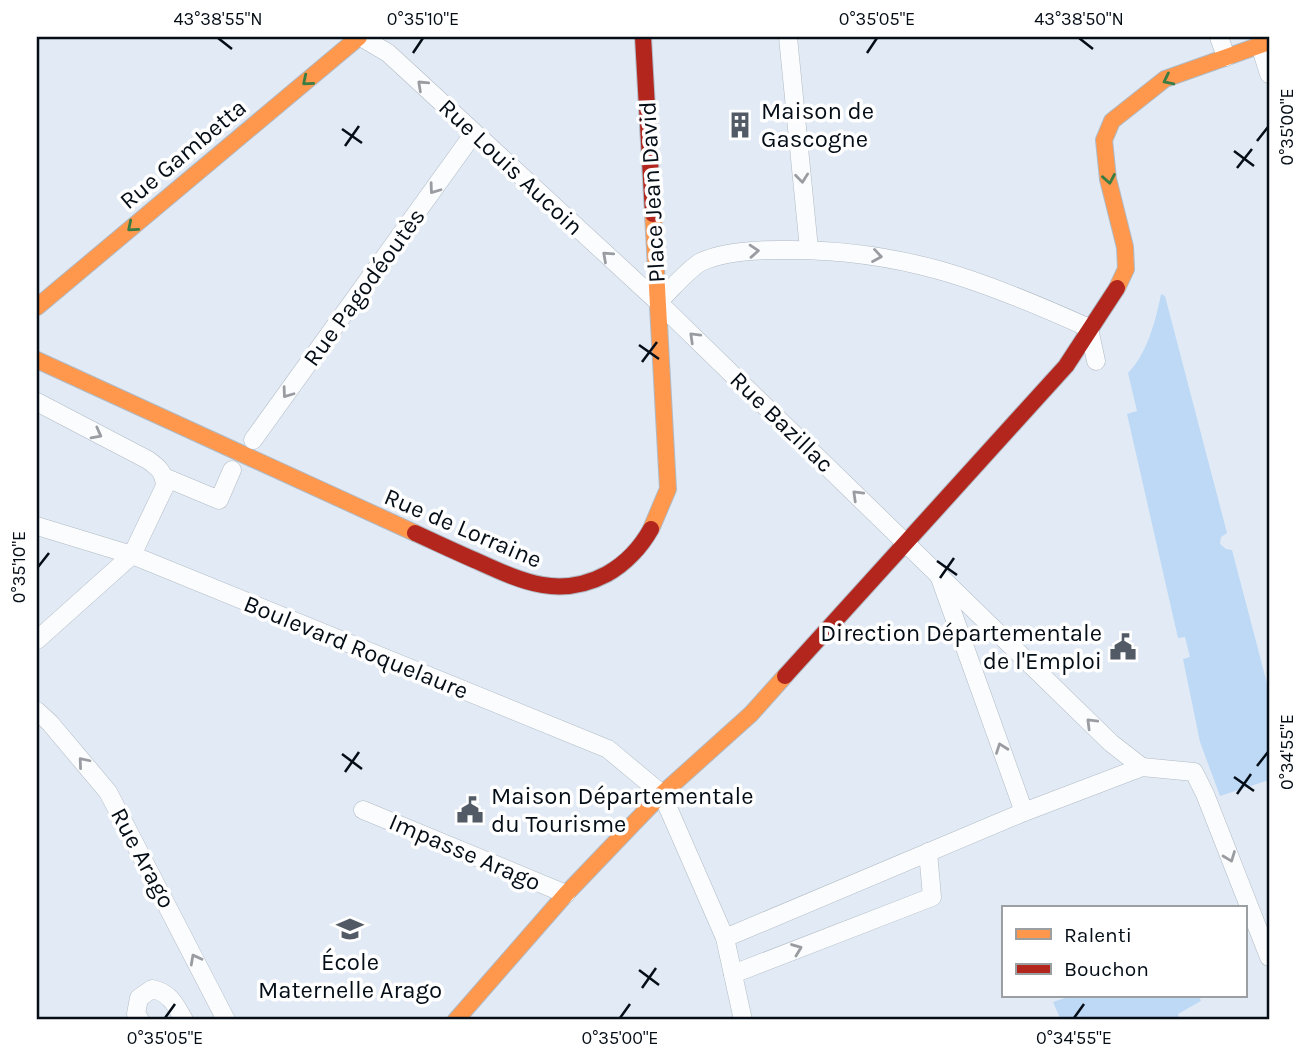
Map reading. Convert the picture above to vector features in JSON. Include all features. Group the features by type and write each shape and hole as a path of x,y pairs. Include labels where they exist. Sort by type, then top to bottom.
{"street":[{"name":"Rue Louis Aucoin","path":"360,37 388,53 658,302"},
{"name":"Rue Gambetta","path":"37,307 360,37"},
{"name":"Place Jean David","path":"643,37 658,302"},
{"path":"788,37 809,249"},
{"path":"1219,37 1226,57"},
{"path":"456,1020 566,894 662,793 751,714 1066,366 1122,281 1126,269 1125,247 1108,179 1104,140 1109,125 1117,115 1165,79 1264,44 1269,74"},
{"name":"Rue Pagodéoutès","path":"253,440 474,133"},
{"name":"Place Jean David","path":"658,302 701,262 748,250 809,249 916,262 1012,293 1089,328"},
{"name":"Rue de Lorraine","path":"37,360 491,569 538,587 556,587 589,582 626,563 642,546 663,508 668,489 658,302"},
{"name":"Rue Bazillac","path":"658,302 1111,743 1142,767"},
{"path":"1089,328 1096,361"},
{"path":"37,402 148,460 159,468 165,486 132,555 37,640"},
{"path":"164,477 219,500 232,470"},
{"name":"Boulevard Roquelaure","path":"37,526 132,555 608,749 662,793"},
{"path":"939,573 1024,812"},
{"name":"Rue Arago","path":"37,711 68,743 108,792 226,1020"},
{"path":"725,938 1024,812 1142,767 1194,772 1269,957"},
{"path":"662,793 725,938 743,1020"},
{"name":"Impasse Arago","path":"363,810 566,894"},
{"path":"735,982 932,897 928,852"},
{"path":"140,1020 136,1014 139,998 152,989 162,991 173,1001 184,1020"}],"shaded area":[{"path":"1161,294 1165,296 1227,533 1221,537 1220,544 1232,550 1269,691 1269,780 1220,796 1200,742 1183,659 1190,657 1185,637 1178,638 1127,414 1137,411 1128,373 1145,347"},
{"path":"1065,998 1200,998 1201,1001 1178,1014 1180,1020 1061,1020 1053,1002"}],"traffic: slow":[{"path":"37,307 359,37"},
{"path":"1117,288 1126,269 1125,247 1108,179 1104,140 1112,121 1165,79 1269,42"},
{"path":"651,529 668,489 653,214"},
{"path":"37,360 415,533"},
{"path":"456,1020 566,894 662,794 751,714 785,676"}],"traffic: jam":[{"path":"643,37 653,214"},
{"path":"785,676 1066,366 1117,288"},
{"path":"415,533 511,576 542,585 557,586 590,581 614,570 632,554 651,529"}],"place":[{"name":"Maison de Gascogne","path":"740,125"},
{"name":"Direction Départementale de l'Emploi","path":"1123,647"},
{"name":"Maison Départementale du Tourisme","path":"470,810"},
{"name":"École Maternelle Arago","path":"350,929"}]}
